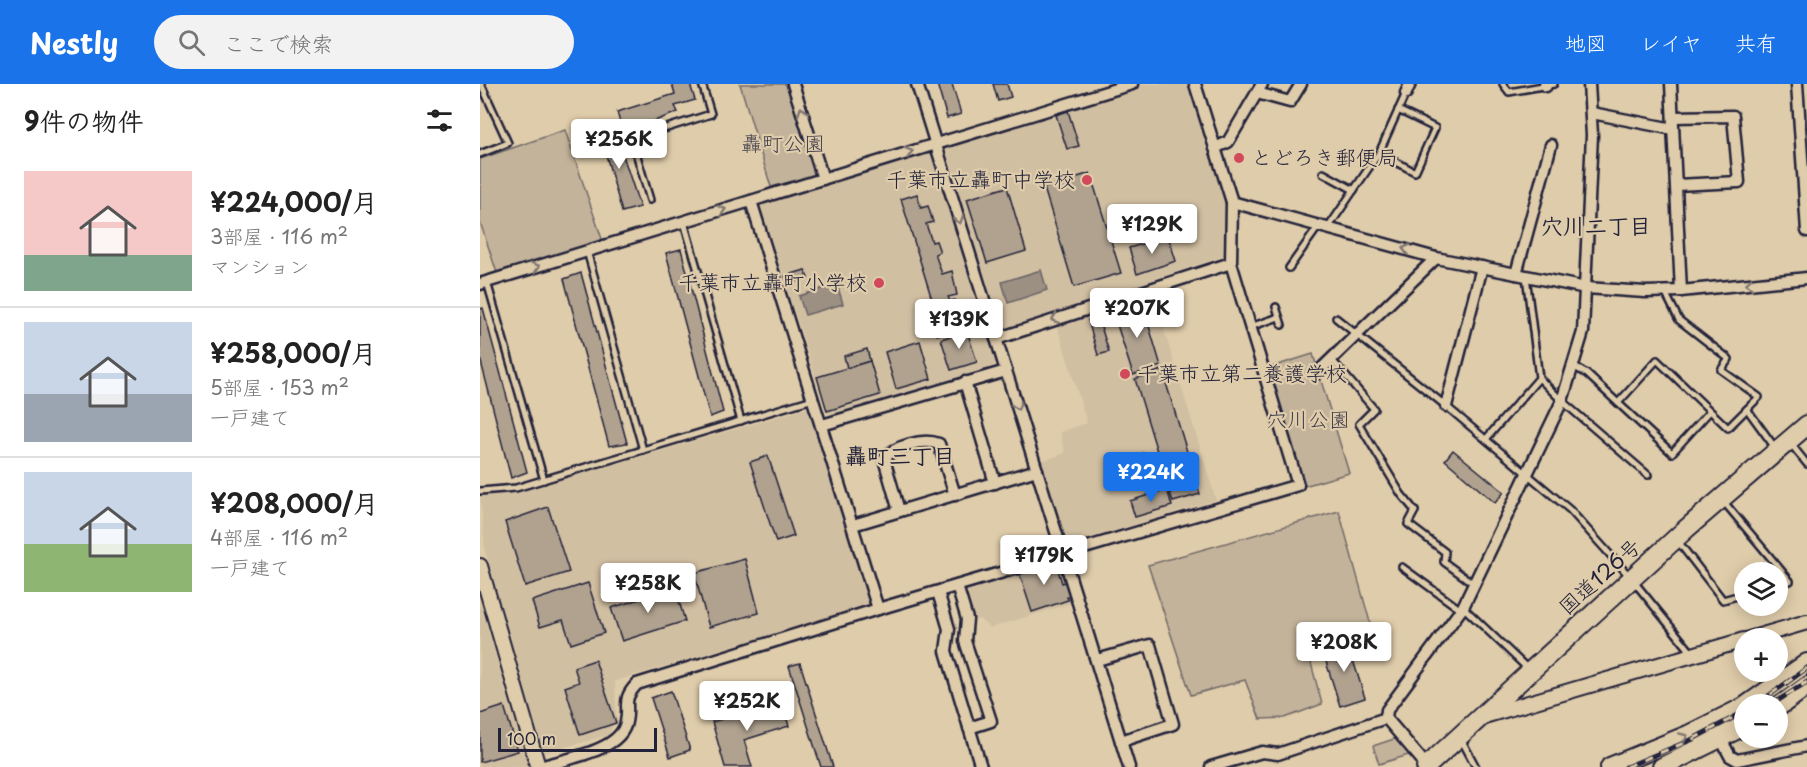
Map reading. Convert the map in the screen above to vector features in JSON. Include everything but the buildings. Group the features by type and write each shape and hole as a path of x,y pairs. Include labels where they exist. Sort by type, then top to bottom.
{"highway":[{"name":"国道126号","path":"1427,766 1631,578 1807,425"},
{"path":"1763,694 1807,663"},
{"path":"1788,700 1807,686"},
{"path":"1610,767 1688,735 1734,712"},
{"path":"1662,767 1734,731"}],"street":[{"path":"793,84 823,179"},
{"path":"917,84 1129,767"},
{"path":"484,283 1132,84"},
{"path":"480,566 539,767 612,744 622,734 627,720 625,704 629,693 638,684 878,609 1298,485 1231,262 1232,202 1195,84"},
{"path":"1215,148 1228,142 1259,88 1290,102 1301,84"},
{"path":"1427,766 1386,718 1387,710 1462,609 1562,401 1584,332 1592,113 1589,84"},
{"path":"1671,84 1681,291"},
{"path":"1797,84 1807,231"},
{"path":"1592,113 1673,129"},
{"path":"1673,117 1733,116 1739,182 1676,184"},
{"path":"1521,275 1551,145"},
{"path":"751,201 878,609"},
{"path":"1232,202 1436,258 1586,288 1681,291 1807,278"},
{"path":"1316,375 1436,258"},
{"path":"996,339 1231,262"},
{"path":"1446,406 1482,267"},
{"path":"822,425 1006,370"},
{"path":"965,382 995,483"},
{"path":"899,511 884,459 890,452 928,440 939,444 955,495"},
{"path":"853,525 1037,470"},
{"path":"957,586 967,619 966,641 991,721 969,728"},
{"path":"938,592 950,629 946,651 981,767"},
{"path":"1787,628 1807,622"},
{"path":"1479,717 1734,644"},
{"path":"1097,660 1150,645 1173,724 1121,741"},
{"path":"1211,767 1235,764 1262,752 1278,754 1386,718"},
{"path":"1721,738 1730,756 1737,763 1807,746"}],"lane":[{"path":"480,154 508,143 481,84"},
{"path":"650,200 632,139 711,114 702,84"},
{"path":"1503,84 1509,92 1548,85"},
{"path":"1289,268 1354,190 1379,153 1408,88"},
{"path":"1379,153 1415,172 1435,128 1398,110"},
{"path":"1323,173 1354,190"},
{"path":"684,222 741,421"},
{"path":"587,251 643,450"},
{"path":"1521,275 1539,378 1562,401 1648,475"},
{"path":"484,283 544,480"},
{"path":"1618,403 1657,360 1728,428 1760,397 1721,370 1729,359 1679,320 1665,291"},
{"path":"1276,307 1282,326"},
{"path":"1250,327 1279,317"},
{"path":"1336,318 1570,510 1631,578 1694,656"},
{"path":"1332,360 1374,410 1359,424 1401,494 1415,511 1408,524 1445,552 1444,562 1474,584"},
{"path":"1573,366 1587,374 1672,453 1710,411"},
{"path":"1486,439 1539,378"},
{"path":"480,490 516,488 814,399"},
{"path":"1747,409 1782,446 1807,464"},
{"path":"1721,498 1774,562"},
{"path":"1676,538 1723,600 1734,597"},
{"path":"1402,567 1462,609 1530,671"},
{"path":"1459,735 1476,767"}],"shaded area":[{"name":"千葉市立轟町中学校","path":"1144,84 1190,84 1229,208 1224,256 1008,328 999,323 946,152 950,144"},
{"name":"千葉市立轟町小学校","path":"928,152 933,155 997,359 994,366 834,414 827,413 761,208 764,202"},
{"path":"1041,270 1047,290 1008,303 1002,282"},
{"path":"837,284 843,304 805,315 799,296"},
{"name":"千葉市立第二養護学校","path":"1153,294 1216,500 1073,543 1066,542 1042,461 1065,453 1060,432 1087,423 1057,325"},
{"path":"810,407 871,599 866,606 615,681 616,719 608,735 544,753 485,551 480,492 514,494"},
{"path":"1059,558 1073,603 990,628 979,619 971,621 961,586"},
{"path":"480,602 528,767 480,767"}],"green space":[{"name":"轟町公園","path":"740,84 790,84 817,171 814,176 771,187"},
{"path":"565,130 603,242 497,273 480,222 480,159"},
{"name":"穴川公園","path":"1313,354 1349,473 1304,486 1268,368"},
{"path":"1339,511 1373,633 1308,652 1322,704 1285,718 1260,719 1245,680 1191,695 1148,565"},
{"path":"1403,736 1415,753 1379,764 1373,746"}],"railway":[{"path":"1771,694 1807,668"},
{"path":"1788,694 1807,682"},
{"path":"1626,767 1691,740 1734,717"}],"place":[{"name":"とどろき郵便局","path":"1239,158"},
{"name":"千葉市立轟町中学校","path":"1087,180"},
{"name":"千葉市立轟町小学校","path":"879,283"},
{"name":"千葉市立第二養護学校","path":"1125,374"}],"district":[{"name":"穴川二丁目","path":"1596,226"},
{"name":"轟町三丁目","path":"900,456"}]}
